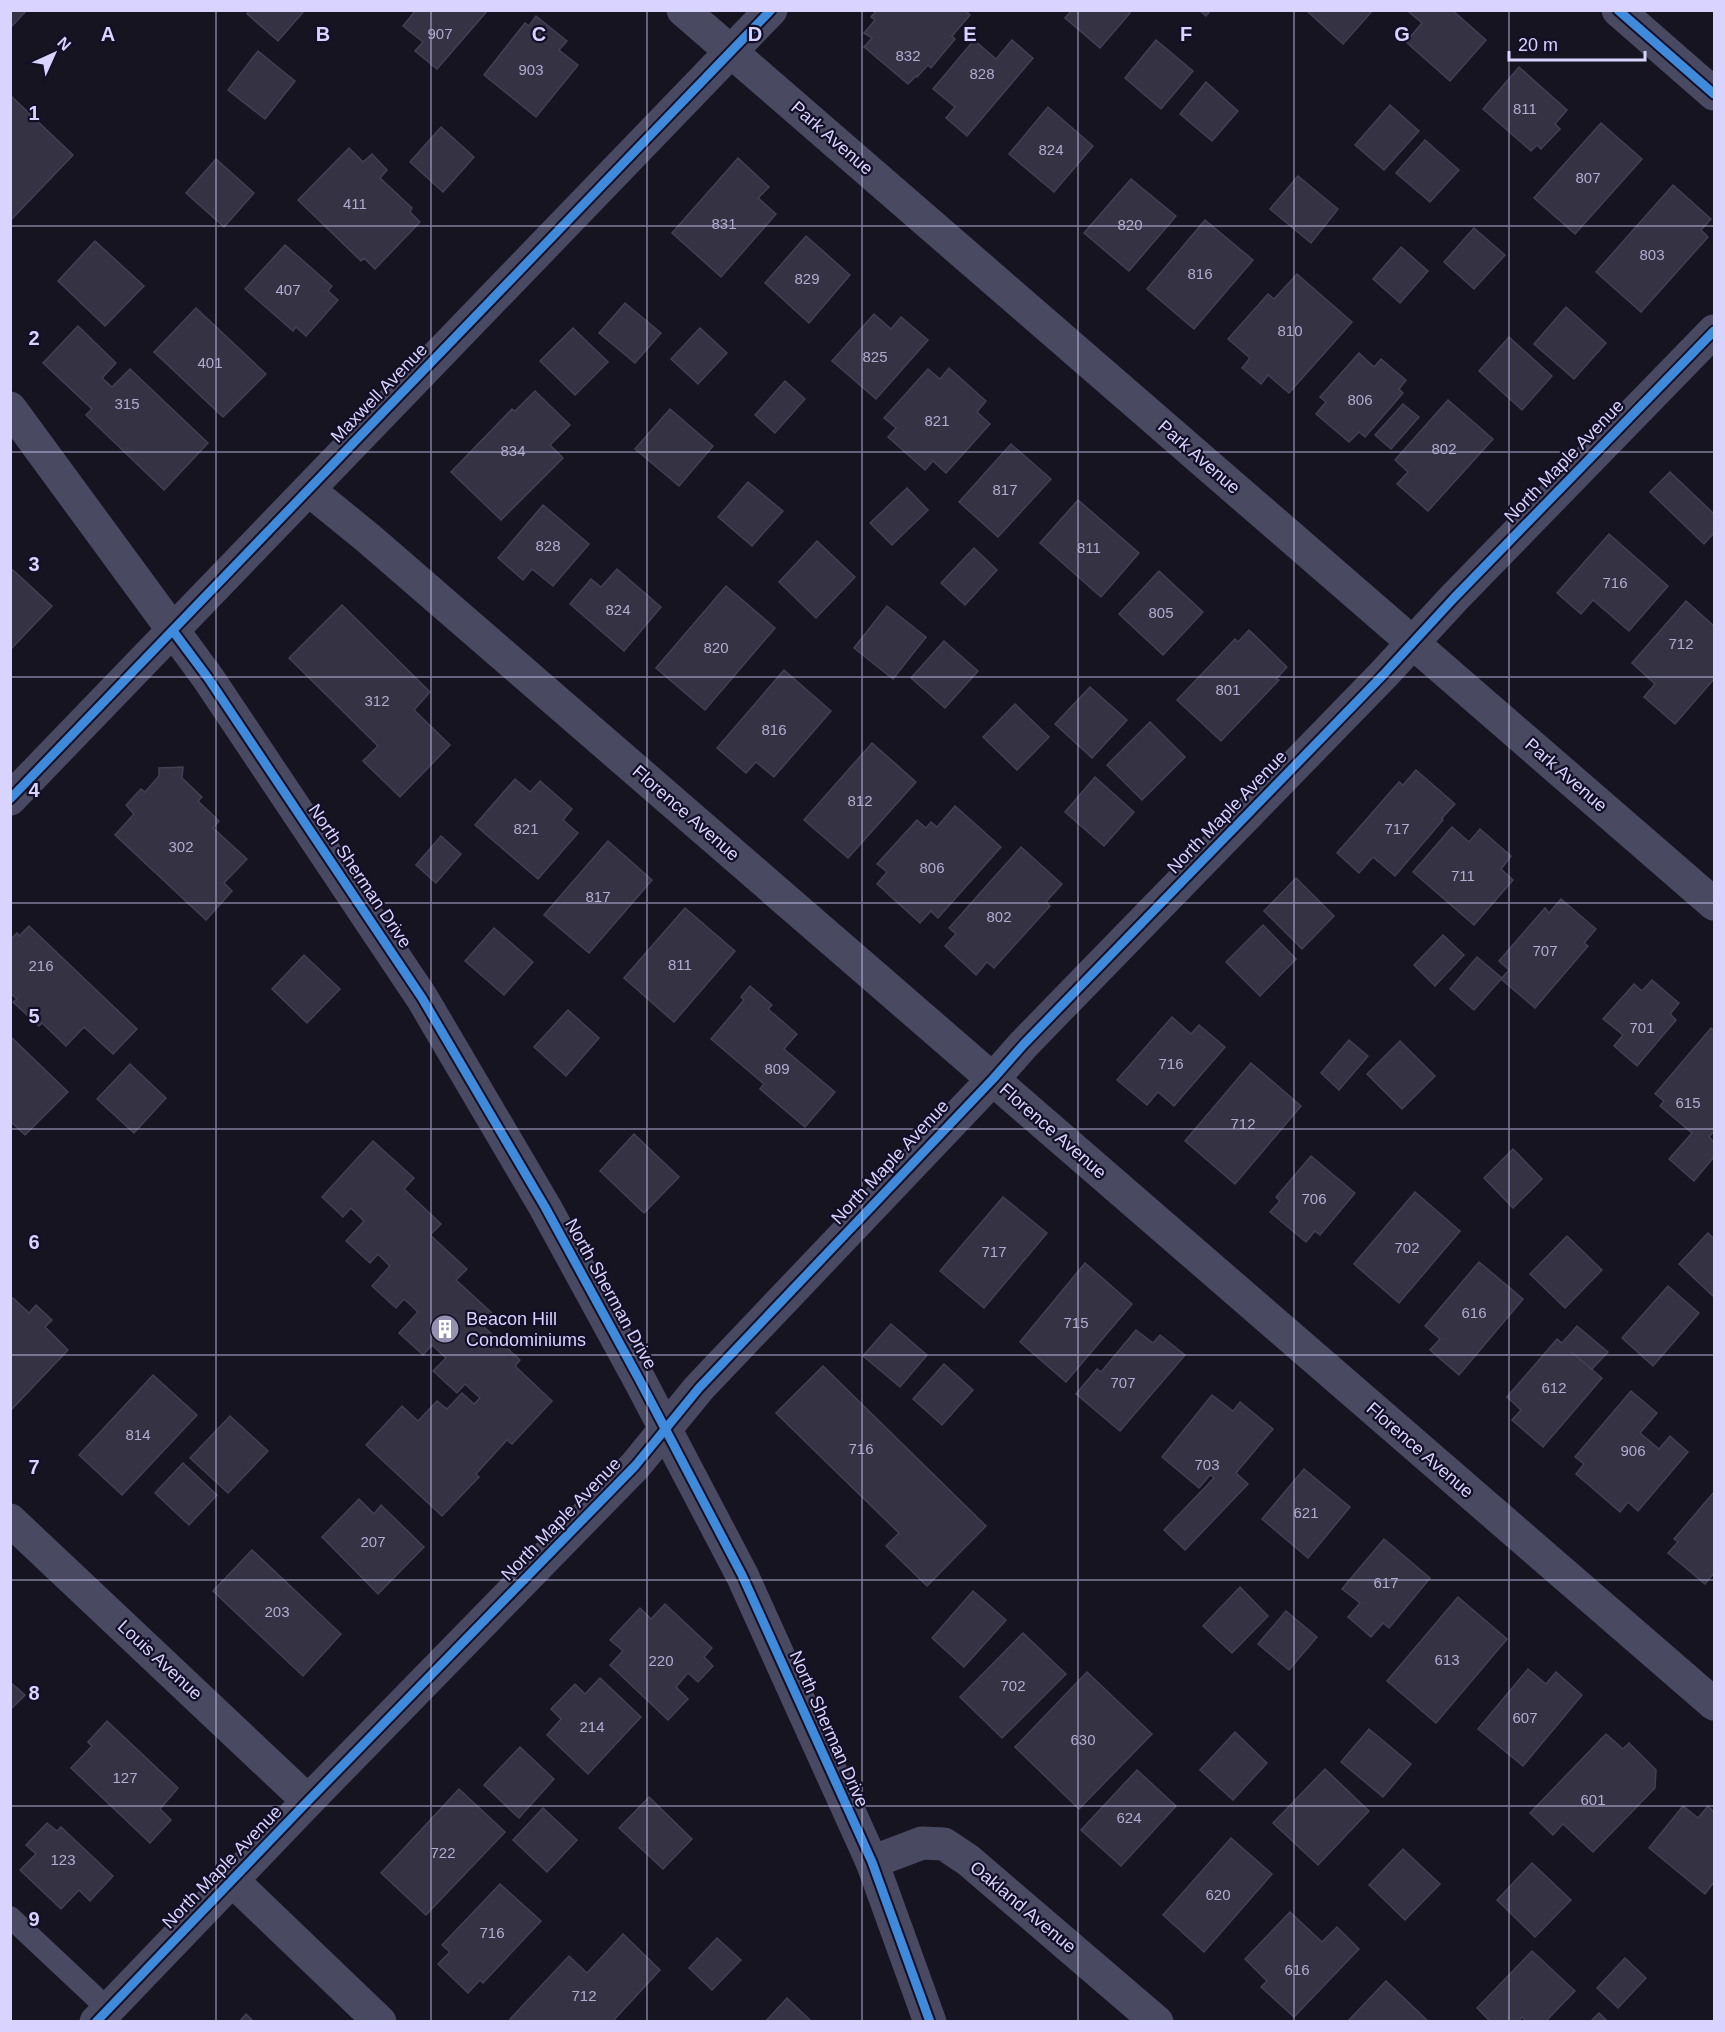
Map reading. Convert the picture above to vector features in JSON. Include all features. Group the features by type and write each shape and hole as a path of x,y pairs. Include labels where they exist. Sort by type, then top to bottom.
{"street":[{"name":"Park Avenue","path":"683,10 1714,904"},
{"name":"Maxwell Avenue","path":"10,799 771,10"},
{"path":"1618,10 1714,94"},
{"name":"North Maple Avenue","path":"102,2015 233,1881 308,1800 635,1466 699,1388 1024,1044 1714,331"},
{"name":"North Sherman Drive","path":"10,408 208,678 422,998 545,1208 666,1430 741,1575 872,1863 930,2022"},
{"name":"Florence Avenue","path":"309,490 361,532 1338,1379 1711,1693"},
{"name":"Louis Avenue","path":"10,1520 308,1800"},
{"name":"Oakland Avenue","path":"872,1863 922,1843 944,1844 968,1860 1157,2022"},
{"path":"233,1881 380,2022"}],"lane":[{"path":"10,1917 102,2015"}],"building":[{"path":"10,10 27,10 10,28"},
{"path":"250,10 305,10 278,41 247,14"},
{"path":"416,10 488,10 437,69 415,51 423,42 403,26"},
{"path":"877,10 965,10 970,15 952,36 955,39 931,68 928,65 908,84 864,47 872,38 864,33 875,20 871,17"},
{"path":"1072,10 1127,10 1130,13 1100,48 1065,18"},
{"path":"1199,10 1211,10 1206,16"},
{"path":"1306,10 1373,10 1343,44"},
{"path":"1411,10 1452,10 1486,40 1450,81 1406,42 1422,23 1409,12"},
{"path":"536,16 567,41 559,50 578,65 536,117 484,75 525,23 529,26"},
{"path":"974,40 996,59 1012,40 1033,58 967,136 946,118 955,107 933,89"},
{"path":"1156,40 1193,71 1161,109 1125,78"},
{"path":"258,51 295,81 265,119 228,90"},
{"path":"1519,67 1567,110 1555,124 1560,129 1541,149 1537,145 1531,151 1483,109"},
{"path":"1206,82 1238,111 1212,141 1180,114"},
{"path":"10,95 73,155 10,221"},
{"path":"1390,105 1419,131 1384,170 1355,145"},
{"path":"1048,107 1093,146 1054,192 1009,154"},
{"path":"1601,123 1642,159 1575,234 1534,198"},
{"path":"441,127 474,157 443,192 410,162"},
{"path":"1425,140 1459,170 1430,202 1396,173"},
{"path":"349,148 363,162 372,154 387,170 380,178 412,208 410,212 420,222 375,269 364,258 361,261 298,200"},
{"path":"738,158 769,187 758,198 776,214 721,277 672,233"},
{"path":"216,159 254,193 224,227 186,193"},
{"path":"1298,176 1338,209 1311,243 1270,209"},
{"path":"1131,179 1176,216 1129,271 1084,233"},
{"path":"1673,185 1711,219 1701,230 1708,237 1641,312 1596,272"},
{"path":"1205,220 1253,260 1194,329 1147,289"},
{"path":"1474,228 1505,255 1474,289 1444,262"},
{"path":"806,236 850,275 809,323 765,283"},
{"path":"95,241 144,286 105,326 58,281"},
{"path":"285,245 332,286 328,291 338,300 306,336 296,327 293,331 245,289"},
{"path":"1401,247 1428,271 1400,303 1373,279"},
{"path":"1297,274 1352,322 1289,393 1268,375 1261,384 1242,368 1250,358 1228,339 1268,294 1274,299"},
{"path":"625,303 661,333 635,363 599,333"},
{"path":"1566,307 1606,343 1574,379 1534,344"},
{"path":"196,308 266,374 223,417 154,352"},
{"path":"874,314 891,329 901,317 928,340 876,399 832,361"},
{"path":"78,326 116,363 102,378 112,387 130,369 208,443 164,490 86,415 92,409 43,363"},
{"path":"573,328 608,362 575,395 540,361"},
{"path":"700,328 727,353 698,384 671,359"},
{"path":"1509,337 1552,376 1522,410 1479,371"},
{"path":"1359,353 1374,367 1381,359 1406,380 1399,389 1403,393 1365,437 1359,432 1349,442 1316,414 1326,402 1320,397"},
{"path":"949,368 986,401 977,412 990,424 946,473 933,461 925,470 888,437 896,428 884,418 928,369 940,379"},
{"path":"785,381 805,399 775,433 755,415"},
{"path":"535,391 570,425 550,445 563,458 501,520 451,472 512,409 515,411"},
{"path":"1448,400 1493,439 1428,511 1397,484 1408,472 1395,460"},
{"path":"1403,404 1419,417 1391,449 1375,435"},
{"path":"670,409 713,446 679,486 635,449"},
{"path":"1011,444 1051,479 998,537 959,502"},
{"path":"1670,472 1714,514 1714,533 1704,544 1650,492"},
{"path":"748,482 783,511 752,546 718,517"},
{"path":"907,488 928,510 892,545 870,523"},
{"path":"1078,500 1139,553 1101,597 1040,543"},
{"path":"543,505 589,544 553,586 532,569 523,580 498,558"},
{"path":"1609,534 1668,586 1629,631 1593,600 1581,614 1557,593"},
{"path":"817,541 855,577 816,618 779,582"},
{"path":"974,548 997,570 965,605 941,583"},
{"path":"617,569 661,607 624,651 570,604 591,579 601,587"},
{"path":"13,570 52,606 10,650 10,574"},
{"path":"1159,571 1203,612 1163,655 1119,614"},
{"path":"726,586 775,628 705,710 656,668"},
{"path":"1686,601 1714,626 1714,679 1675,724 1644,697 1655,684 1632,663"},
{"path":"342,605 430,692 414,710 450,745 400,797 363,761 378,746 289,658"},
{"path":"887,606 926,637 893,679 854,648"},
{"path":"1249,630 1287,667 1276,679 1279,680 1221,741 1177,700 1235,639 1238,642"},
{"path":"944,641 978,671 945,708 911,678"},
{"path":"784,670 831,711 774,777 756,762 746,773 717,748"},
{"path":"1090,687 1127,720 1092,758 1055,724"},
{"path":"1015,704 1049,737 1017,770 983,737"},
{"path":"1150,722 1185,757 1142,800 1107,765"},
{"path":"872,743 916,782 848,858 804,820"},
{"path":"183,767 182,778 202,797 198,801 219,821 213,828 247,859 224,883 232,891 206,920 115,835 134,814 126,805 141,789 145,792 159,776 159,768"},
{"path":"1416,770 1455,804 1395,876 1373,857 1359,873 1337,853 1399,782 1403,785"},
{"path":"1095,777 1134,812 1104,846 1065,812"},
{"path":"515,779 530,792 540,781 572,809 563,820 578,833 538,879 475,825"},
{"path":"955,806 1001,847 938,918 931,911 920,923 877,884 887,872 877,864 917,820 926,828 931,822 937,827"},
{"path":"1452,827 1469,842 1480,829 1511,856 1501,869 1513,880 1474,925 1413,872"},
{"path":"441,836 461,854 436,883 416,865"},
{"path":"608,841 652,880 589,953 544,915"},
{"path":"1021,847 1062,884 1046,902 1050,906 994,968 987,962 976,975 945,946 956,934 949,928"},
{"path":"1296,878 1334,916 1302,949 1264,911"},
{"path":"1561,899 1596,929 1584,943 1588,946 1535,1008 1501,979 1474,1010 1450,989 1477,957 1502,978 1509,970 1499,961 1545,908 1549,913"},
{"path":"685,908 735,951 674,1022 624,978"},
{"path":"1263,925 1296,959 1260,996 1226,962"},
{"path":"29,926 137,1029 113,1054 84,1027 66,1046 42,1023 39,1026 13,1002 17,999 10,993 10,940 17,933 19,936"},
{"path":"494,928 533,962 504,995 465,961"},
{"path":"1443,935 1464,955 1435,986 1414,965"},
{"path":"304,955 340,989 307,1023 272,989"},
{"path":"1652,980 1679,1003 1670,1014 1676,1020 1637,1066 1614,1046 1623,1035 1603,1019 1634,984 1642,991"},
{"path":"750,986 772,1005 768,1009 797,1034 784,1049 835,1092 805,1127 760,1089 764,1084 711,1039 744,1000 741,997"},
{"path":"568,1010 599,1038 566,1076 534,1047"},
{"path":"1172,1017 1191,1034 1199,1025 1225,1047 1174,1106 1158,1092 1147,1105 1117,1080"},
{"path":"1711,1028 1714,1031 1714,1131 1709,1137 1714,1142 1714,1157 1694,1181 1669,1159 1692,1133 1660,1106 1664,1101 1655,1094"},
{"path":"10,1036 68,1092 25,1135 10,1121"},
{"path":"1349,1040 1368,1056 1339,1090 1321,1073"},
{"path":"1400,1041 1435,1076 1402,1109 1367,1074"},
{"path":"1251,1063 1301,1106 1235,1184 1185,1141"},
{"path":"130,1064 166,1098 134,1133 97,1099"},
{"path":"634,1134 679,1177 644,1213 600,1171"},
{"name":"Beacon Hill Condominiums","path":"373,1141 414,1178 404,1189 441,1224 430,1235 467,1269 456,1280 494,1315 483,1326 520,1360 515,1366 552,1401 512,1444 507,1440 476,1474 479,1477 442,1516 366,1445 402,1406 418,1421 437,1401 447,1409 462,1393 474,1404 480,1398 465,1384 457,1393 433,1371 446,1358 432,1345 423,1355 399,1333 418,1312 404,1299 396,1308 372,1286 390,1266 378,1254 370,1263 346,1241 364,1221 351,1208 343,1217 322,1197"},
{"path":"1513,1149 1542,1179 1513,1208 1484,1178"},
{"path":"1311,1156 1355,1193 1320,1235 1315,1231 1306,1242 1270,1212 1280,1201 1276,1197"},
{"path":"1415,1192 1460,1231 1399,1303 1354,1264"},
{"path":"1003,1197 1047,1233 984,1308 940,1271"},
{"path":"1708,1233 1714,1239 1714,1297 1679,1264"},
{"path":"1567,1236 1602,1270 1565,1308 1530,1274"},
{"path":"1479,1262 1523,1299 1459,1375 1430,1350 1440,1339 1425,1326"},
{"path":"1085,1263 1132,1304 1066,1382 1020,1342"},
{"path":"1668,1286 1699,1313 1653,1366 1622,1338"},
{"path":"13,1298 29,1313 36,1305 52,1320 45,1327 68,1350 10,1411 10,1300"},
{"path":"891,1324 927,1355 900,1387 863,1356"},
{"path":"1577,1326 1608,1352 1592,1369 1571,1352 1602,1378 1543,1447 1512,1420 1521,1410 1507,1397 1557,1339 1562,1343"},
{"path":"1136,1330 1153,1343 1160,1335 1185,1355 1120,1431 1076,1394 1097,1369 1101,1372"},
{"path":"944,1364 973,1390 942,1425 913,1399"},
{"path":"823,1366 986,1526 927,1586 886,1546 899,1533 776,1413"},
{"path":"153,1375 197,1415 122,1495 79,1455"},
{"path":"1631,1391 1657,1413 1640,1433 1659,1449 1670,1436 1688,1452 1638,1511 1628,1502 1620,1512 1576,1474 1584,1464 1575,1457"},
{"path":"1212,1395 1233,1411 1240,1402 1273,1429 1236,1473 1248,1484 1185,1550 1164,1530 1214,1478 1210,1475 1199,1488 1162,1457"},
{"path":"230,1416 268,1451 228,1493 190,1458"},
{"path":"183,1463 217,1495 189,1525 155,1493"},
{"path":"1304,1469 1350,1507 1308,1558 1262,1519"},
{"path":"1714,1492 1714,1573 1705,1584 1668,1553 1678,1542 1674,1539"},
{"path":"359,1499 374,1514 381,1505 424,1547 378,1594 322,1537"},
{"path":"1384,1539 1430,1578 1389,1628 1383,1623 1371,1637 1348,1617 1360,1603 1342,1589"},
{"path":"252,1550 341,1634 303,1676 213,1591"},
{"path":"1240,1587 1268,1616 1232,1653 1203,1626"},
{"path":"973,1591 1006,1620 964,1667 932,1638"},
{"path":"1458,1597 1507,1639 1436,1723 1387,1681"},
{"path":"665,1604 712,1648 704,1657 713,1666 698,1682 688,1673 676,1687 688,1699 668,1720 610,1665 623,1651 610,1640 640,1608 651,1619"},
{"path":"1286,1611 1317,1637 1289,1670 1258,1644"},
{"path":"1023,1633 1066,1674 1002,1738 960,1697"},
{"path":"1528,1669 1546,1684 1556,1672 1582,1695 1523,1766 1478,1729"},
{"path":"1087,1672 1152,1734 1079,1809 1015,1747"},
{"path":"600,1678 641,1717 588,1774 547,1735 561,1719 551,1709 575,1684 585,1694"},
{"path":"10,1682 25,1695 10,1710"},
{"path":"107,1721 178,1788 160,1809 171,1820 150,1843 71,1768 92,1746 88,1742"},
{"path":"1369,1729 1411,1764 1383,1797 1341,1762"},
{"path":"1235,1732 1267,1763 1233,1800 1200,1770"},
{"path":"1606,1734 1623,1749 1629,1743 1656,1770 1655,1788 1593,1852 1563,1824 1553,1835 1530,1813"},
{"path":"520,1747 554,1779 519,1818 484,1785"},
{"path":"1325,1769 1369,1811 1318,1865 1273,1823"},
{"path":"1137,1770 1176,1806 1121,1866 1081,1830"},
{"path":"459,1789 505,1832 426,1915 381,1873"},
{"path":"649,1797 692,1839 663,1869 619,1828"},
{"path":"1683,1806 1698,1818 1708,1806 1714,1812 1714,1882 1705,1894 1649,1848"},
{"path":"543,1808 577,1840 547,1872 513,1840"},
{"path":"47,1823 57,1831 61,1827 113,1876 90,1901 79,1890 61,1909 20,1870 36,1854 26,1845"},
{"path":"1231,1838 1272,1874 1204,1952 1163,1915"},
{"path":"1403,1849 1440,1884 1405,1920 1369,1885"},
{"path":"1532,1863 1571,1900 1535,1937 1497,1900"},
{"path":"500,1884 541,1921 483,1983 480,1980 468,1993 438,1964 450,1952 442,1945"},
{"path":"1290,1912 1322,1942 1337,1927 1359,1949 1294,2017 1261,1987 1267,1981 1245,1959"},
{"path":"623,1934 660,1970 612,2022 512,2022 510,2019 569,1956 587,1973"},
{"path":"717,1938 741,1960 712,1990 689,1968"},
{"path":"1532,1951 1575,1991 1545,2022 1527,2022 1522,2017 1518,2022 1491,2022 1477,2008"},
{"path":"1625,1958 1646,1978 1618,2008 1597,1988"},
{"path":"1386,1981 1428,2021 1428,2022 1347,2022"},
{"path":"787,1998 812,2022 765,2022"},
{"path":"1599,2013 1608,2022 1590,2022"},
{"path":"246,2014 254,2022 239,2022"}],"cycle path":[{"path":"10,799 771,10"},
{"path":"1618,10 1714,94"},
{"path":"96,2022 635,1466 699,1388 1024,1044 1714,331"},
{"path":"173,631 208,678 422,998 545,1207 639,1379 742,1575 872,1862 930,2022"}],"place":[{"name":"Beacon Hill Condominiums","path":"445,1329"}]}
